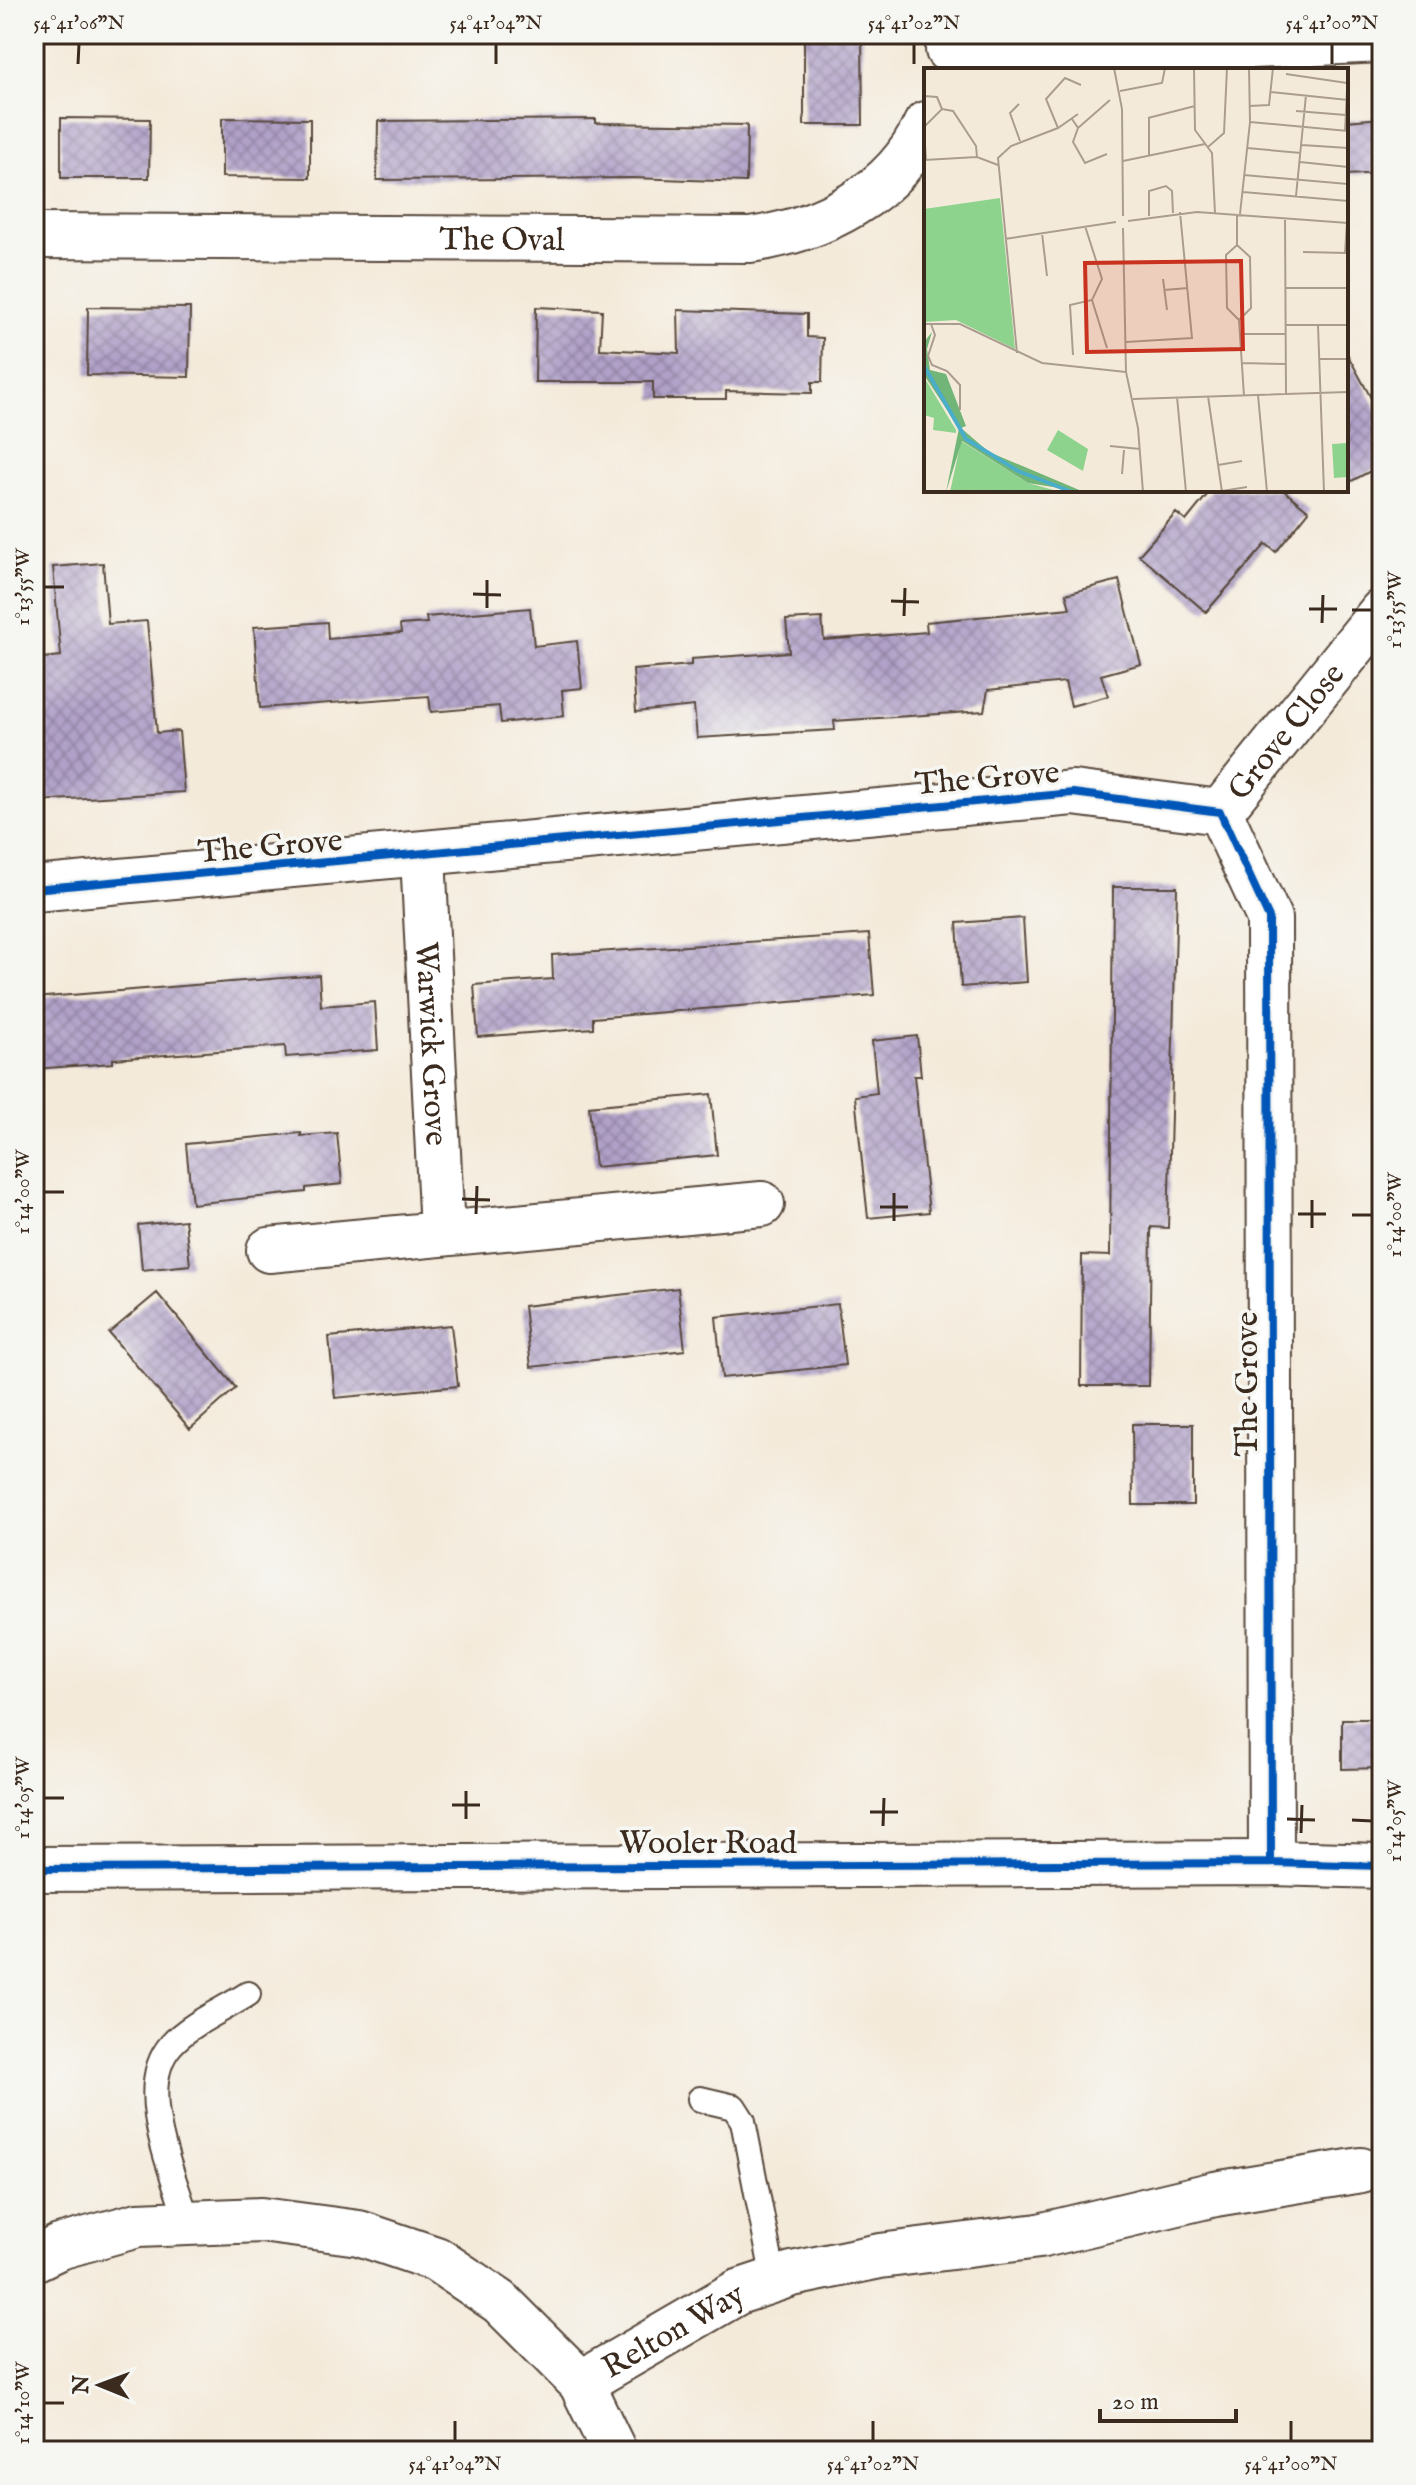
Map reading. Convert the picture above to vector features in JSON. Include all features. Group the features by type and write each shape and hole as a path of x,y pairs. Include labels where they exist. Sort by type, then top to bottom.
{"street":[{"path":"947,51 1166,42 1382,40"},
{"name":"The Oval","path":"34,236 750,240 787,235 849,207 890,177 924,127"},
{"name":"Grove Close","path":"1220,812 1382,611"},
{"name":"The Grove","path":"34,889 423,856 1073,793 1220,812 1269,918 1271,1863"},
{"name":"Warwick Grove","path":"423,856 442,1231"},
{"path":"269,1250 442,1231 762,1204"},
{"name":"Wooler Road","path":"34,1869 1271,1863 1382,1866"},
{"name":"Relton Way","path":"34,2259 59,2247 138,2225 261,2220 359,2233 436,2259 500,2302 581,2383 684,2320 738,2292 774,2280 880,2256 1039,2236 1215,2194 1361,2170"},
{"path":"581,2383 614,2451"}],"lane":[{"path":"188,2223 157,2118 155,2076 162,2057 173,2042 248,1994"},
{"path":"700,2099 725,2102 734,2107 743,2121 774,2280"}],"building":[{"path":"804,34 862,34 863,125 804,125"},
{"path":"61,118 150,119 149,178 61,178"},
{"path":"222,118 310,119 310,178 222,177"},
{"path":"1382,118 1382,173 1348,175 1348,121"},
{"path":"596,119 596,123 747,125 746,182 633,178 377,180 378,121"},
{"path":"88,307 190,308 189,377 87,375"},
{"path":"536,307 602,310 600,349 679,353 678,310 807,314 807,337 823,338 822,382 812,382 812,393 726,391 726,399 653,399 653,382 535,382"},
{"path":"1348,356 1382,418 1382,465 1348,483"},
{"path":"1209,492 1285,492 1309,511 1276,552 1266,544 1206,612 1139,555 1176,513 1186,521"},
{"path":"103,563 108,624 147,621 157,733 179,731 184,792 37,801 34,659 61,656 53,567"},
{"path":"1119,580 1141,664 1101,675 1108,696 1071,706 1065,682 988,690 984,711 834,721 835,730 697,738 694,706 636,712 633,670 691,665 691,659 789,652 786,620 822,618 824,640 927,632 926,622 1070,608 1066,594"},
{"path":"530,608 534,646 577,641 582,688 562,690 564,716 501,723 499,706 431,712 429,696 260,708 254,627 327,622 328,639 401,633 400,625 427,623 426,617"},
{"path":"1113,887 1177,887 1168,1228 1151,1227 1149,1386 1081,1386 1082,1255 1110,1256"},
{"path":"1023,918 1027,982 961,987 957,923"},
{"path":"869,934 874,995 593,1018 593,1028 478,1037 474,985 553,979 552,955"},
{"path":"319,975 321,1006 375,1002 378,1050 286,1057 285,1046 113,1059 113,1063 34,1069 34,998"},
{"path":"917,1036 921,1076 914,1076 929,1212 868,1218 855,1096 877,1093 872,1041"},
{"path":"711,1094 717,1155 595,1167 589,1106"},
{"path":"301,1133 301,1136 337,1133 342,1184 306,1188 306,1192 192,1204 186,1144"},
{"path":"185,1220 190,1265 142,1270 138,1225"},
{"path":"678,1288 685,1350 531,1367 524,1306"},
{"path":"157,1293 236,1388 190,1429 109,1333"},
{"path":"838,1304 845,1365 722,1378 716,1317"},
{"path":"451,1325 458,1386 335,1398 329,1337"},
{"path":"1132,1424 1193,1424 1193,1505 1133,1505"},
{"path":"1342,1719 1382,1719 1382,1768 1342,1769"}],"cycle path":[{"path":"34,889 1073,793 1220,812 1269,918 1271,1863"},
{"path":"34,1869 1271,1863 1382,1866"}]}
